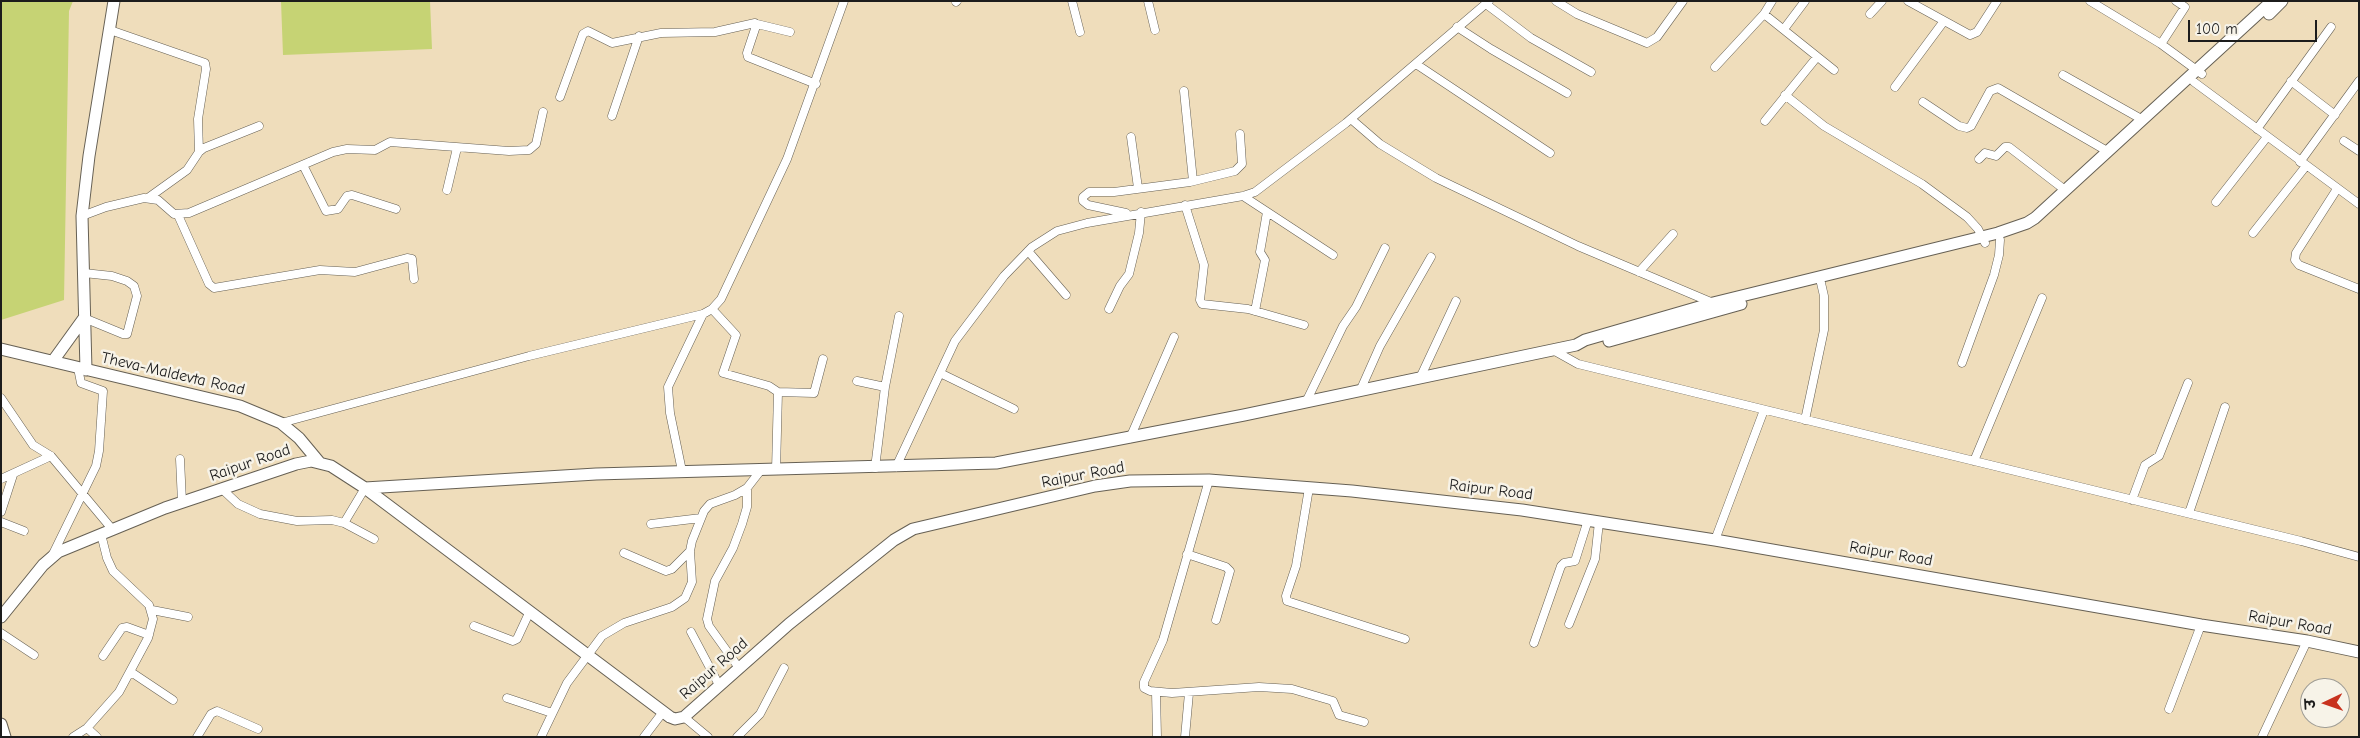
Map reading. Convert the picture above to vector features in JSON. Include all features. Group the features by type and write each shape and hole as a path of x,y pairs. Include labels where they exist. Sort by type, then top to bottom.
{"street":[{"path":"52,556 96,466 99,451 103,391 81,384 84,318 82,216 89,156 114,1"},
{"path":"281,423 529,356 703,314 712,309 721,299 788,159 844,1"},
{"path":"1072,1 1080,32"},
{"path":"1148,1 1155,30"},
{"path":"1556,1 1577,14 1647,43 1658,37 1683,1"},
{"path":"1715,67 1764,14 1772,1"},
{"path":"1784,29 1805,1"},
{"path":"1870,14 1882,1"},
{"path":"1908,1 1966,34 1975,34 1997,1"},
{"path":"1923,9 1927,1"},
{"path":"2090,1 2161,44 2257,129 2359,204"},
{"path":"2161,44 2187,4 2176,1"},
{"path":"344,523 365,488 682,471 996,464 1360,391 1576,345 1595,345 1984,240 2027,223 2143,120 2198,75 2272,1"},
{"path":"1576,345 1584,340 1713,303 1984,240 2000,240 2020,234 2040,223 2198,75 2282,1"},
{"path":"896,467 955,341 1004,276 1028,251 1046,237 1086,223 1243,196 1266,185 1351,119 1488,3 1531,38 1591,72"},
{"path":"1764,14 1834,70"},
{"path":"1895,87 1944,21"},
{"path":"560,97 584,33 590,31 604,41 612,43 661,33 716,32 752,23 790,32"},
{"path":"757,24 747,53 748,57 816,84"},
{"path":"1458,27 1491,49 1567,93"},
{"path":"2257,129 2331,27"},
{"path":"110,30 205,63 206,69 198,119 199,152"},
{"path":"612,116 639,36"},
{"path":"1765,121 1817,57"},
{"path":"1416,64 1550,153"},
{"path":"2063,76 2143,120"},
{"path":"2291,81 2335,115"},
{"path":"2253,233 2303,164 2359,81"},
{"path":"1924,102 1959,126 1967,128 1971,126 1990,91 1998,88 2107,152"},
{"path":"1184,91 1193,181"},
{"path":"1785,95 1824,126 1922,184 1967,217 1984,240"},
{"path":"82,216 124,201 148,198 158,200 168,211 178,215 206,207 337,151 375,150 390,142 457,148 530,150 536,144 543,112"},
{"path":"1351,119 1380,144 1436,178 1516,218 1713,303"},
{"path":"148,198 187,170 199,152 211,144 260,126"},
{"path":"1130,214 1088,205 1083,201 1083,197 1088,192 1193,181 1235,171 1241,166 1240,134"},
{"path":"2216,202 2267,136"},
{"path":"1131,137 1138,188"},
{"path":"2344,141 2359,151"},
{"path":"1979,159 1985,153 1996,156 2009,147 2065,190"},
{"path":"447,190 457,148"},
{"path":"303,165 326,211 338,209 347,196 352,195 396,208"},
{"path":"2337,189 2296,253 2295,260 2299,265 2359,289"},
{"path":"1243,196 1333,254"},
{"path":"1185,205 1204,265 1201,303 1208,306 1256,311 1304,325"},
{"path":"1109,309 1120,286 1130,274 1142,212"},
{"path":"1256,311 1265,260 1260,252 1267,212"},
{"path":"178,215 210,284 214,288 320,270 355,272 407,258 412,259 414,279"},
{"path":"1640,272 1672,234"},
{"path":"1962,362 1994,275 1999,255 2000,240"},
{"path":"1306,402 1343,326 1356,307 1385,248"},
{"path":"1028,251 1066,295"},
{"path":"1360,391 1380,346 1430,257"},
{"path":"84,272 112,276 127,281 134,286 137,296 129,330 125,334 84,318"},
{"path":"1805,420 1824,330 1824,296 1821,283"},
{"path":"1974,461 2042,298"},
{"path":"1420,378 1456,301"},
{"path":"712,309 736,335 723,373 769,386 778,392 814,394 823,359"},
{"path":"682,471 670,413 668,387 703,314"},
{"path":"875,468 886,387 899,316"},
{"path":"53,361 84,318"},
{"path":"1130,438 1174,337"},
{"name":"Theva-Maldevta Road","path":"1,349 240,406 281,423 299,438 320,462"},
{"path":"1553,350 1578,364 2189,513 2359,557"},
{"path":"940,373 1014,409"},
{"path":"857,381 886,387"},
{"path":"2132,500 2145,465 2159,456 2188,383"},
{"path":"776,470 778,392"},
{"path":"1,398 33,445 51,456 82,494 106,532 107,558 113,571 152,610 188,617"},
{"path":"2189,513 2225,407"},
{"path":"1715,540 1764,410"},
{"path":"1,480 51,456"},
{"path":"180,458 182,502"},
{"name":"Raipur Road","path":"1,617 52,556 182,502 223,490 296,464 320,462 345,474 365,488 663,712 675,719 684,716 835,587 894,540 913,529 1113,483 1209,480 1309,488 1522,510 1715,540 2201,625 2308,641 2359,652"},
{"path":"541,737 566,683 602,636 613,628 672,607 684,598 692,582 690,552 701,518 710,504 735,495 747,488 761,470"},
{"path":"1,512 13,475"},
{"path":"1209,480 1163,640 1144,682 1146,690 1156,692 1189,692 1259,687 1292,689 1334,701 1339,715 1364,722"},
{"path":"739,668 709,626 707,619 715,581 733,548 742,524 747,507 747,488"},
{"path":"1309,488 1296,566 1286,596 1287,601 1405,639"},
{"path":"223,490 238,504 260,514 297,521 323,519 344,523 374,539"},
{"path":"651,524 701,518"},
{"path":"1569,624 1595,559 1594,521"},
{"path":"1534,643 1562,566 1564,563 1575,561 1594,521"},
{"path":"1,522 24,532"},
{"path":"624,553 666,571 672,570 690,552"},
{"path":"1187,554 1226,567 1230,571 1216,620"},
{"path":"73,737 87,728 119,692 149,635 153,619 152,610"},
{"path":"474,626 513,641 530,611"},
{"path":"2168,708 2201,625"},
{"path":"103,656 122,628 127,627 149,635"},
{"path":"691,632 719,685"},
{"path":"1,633 34,655"},
{"path":"2262,737 2308,641"},
{"path":"737,737 760,714 784,668"},
{"path":"131,672 173,700"},
{"path":"1156,692 1157,737"},
{"path":"1185,737 1189,692"},
{"path":"508,698 552,714"},
{"path":"197,737 211,714 217,711 258,729"},
{"path":"644,737 663,712"},
{"path":"684,716 708,737"},
{"path":"1,724 5,737"},
{"path":"87,728 97,737"}],"green space":[{"path":"1,1 73,1 69,11 64,300 1,320"},
{"path":"281,1 430,1 432,49 283,55"}]}
